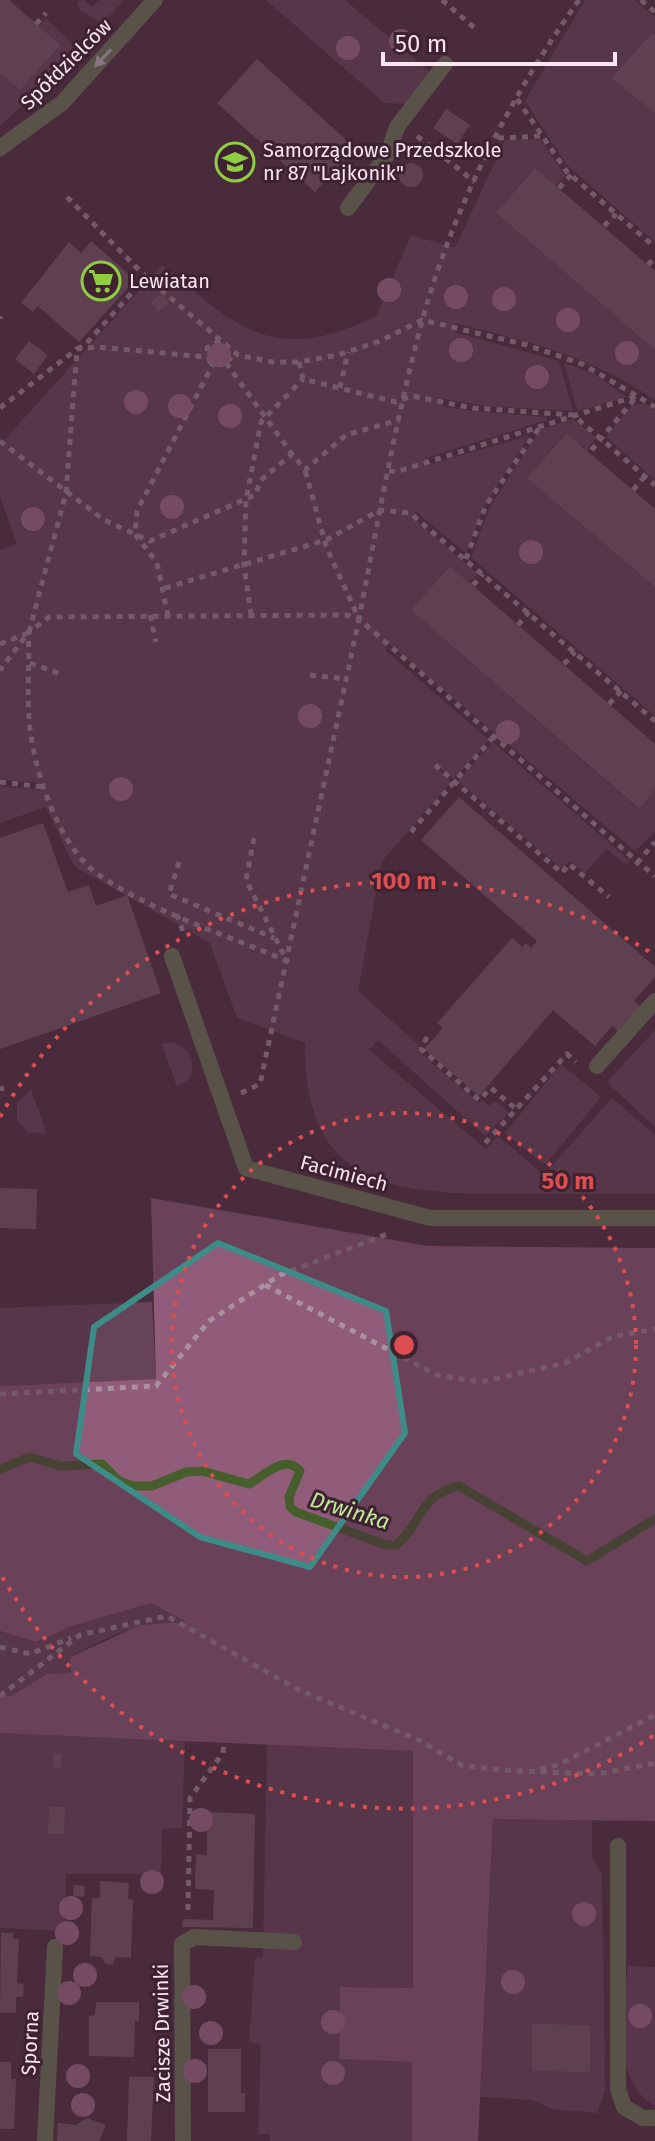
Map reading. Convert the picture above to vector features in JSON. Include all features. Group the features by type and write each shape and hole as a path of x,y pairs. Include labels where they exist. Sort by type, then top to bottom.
{"street":[{"name":"Spółdzielców","path":"0,148 62,103 155,0"},
{"path":"348,208 388,154 397,127 445,64"},
{"name":"Facimiech","path":"172,956 246,1168 430,1218 655,1218"},
{"path":"597,1066 655,1001"},
{"path":"618,1846 618,2089 624,2107 643,2118 655,2118"},
{"name":"Zacisze Drwinki","path":"183,2141 182,1944 194,1937 294,1942"},
{"name":"Sporna","path":"45,2141 55,1947"}],"path":[{"path":"442,0 478,31"},
{"path":"221,1100 260,1084 422,320 475,182 545,48 579,0"},
{"path":"641,0 655,12"},
{"path":"36,24 46,13"},
{"path":"517,99 571,175 655,247"},
{"path":"413,133 475,182"},
{"path":"497,138 542,136"},
{"path":"559,188 571,175"},
{"path":"67,197 146,277 231,351 272,362 299,362 348,352 422,320 527,345 582,364 655,407"},
{"path":"604,226 616,214"},
{"path":"648,265 655,257"},
{"path":"0,408 85,345 146,277"},
{"path":"206,357 210,344 220,340"},
{"path":"77,349 98,347 206,357 213,364 226,363"},
{"path":"77,349 66,493 28,633 29,719 44,787 58,822 79,856 98,875 177,914 287,961"},
{"path":"226,363 231,351"},
{"path":"340,388 348,352"},
{"path":"299,362 303,379"},
{"path":"226,363 305,470 326,540 359,619"},
{"path":"168,616 165,588 157,563 135,534 137,511 213,364"},
{"path":"303,379 396,402 412,396 472,408 573,415 655,485"},
{"path":"251,615 244,565 246,500 264,416 303,379"},
{"path":"389,471 637,396"},
{"path":"589,453 637,396"},
{"path":"305,470 346,435 399,420"},
{"path":"466,559 486,505 540,426"},
{"path":"0,441 104,520 150,541 255,495 261,480 292,454"},
{"path":"633,490 645,476"},
{"path":"165,588 326,540 380,510 410,513 655,721"},
{"path":"473,585 483,574"},
{"path":"518,625 529,612"},
{"path":"150,615 156,642"},
{"path":"0,670 28,633 49,617 347,615 359,619 655,876"},
{"path":"0,643 28,633"},
{"path":"564,664 575,652"},
{"path":"30,663 61,674"},
{"path":"310,675 346,679"},
{"path":"609,704 621,691"},
{"path":"411,832 494,736"},
{"path":"435,765 562,873 569,864 609,897"},
{"path":"0,782 44,787"},
{"path":"254,838 246,880 287,961"},
{"path":"637,863 655,842"},
{"path":"179,862 169,894 275,938"},
{"path":"177,914 187,943"},
{"path":"427,1037 421,1049 479,1100 491,1088 516,1109"},
{"path":"485,1143 567,1054 578,1063"},
{"path":"235,1078 246,1107"},
{"path":"0,1394 156,1386 209,1321 280,1275 430,1218"},
{"path":"264,1285 437,1375 481,1382 565,1363 612,1337 655,1329"},
{"path":"0,1647 30,1654 80,1635 167,1616 299,1690 421,1741 461,1765 597,1774 655,1763"},
{"path":"0,1696 80,1635"},
{"path":"532,1771 558,1765 655,1715"},
{"path":"188,1910 190,1798 223,1753 224,1741"}],"highlighted area":[{"path":"218,1243 386,1311 405,1433 310,1567 200,1537 76,1454 94,1327"}],"shaded area":[{"path":"84,0 92,7 99,0 124,0 107,19 99,22 79,9 77,1"},
{"path":"266,0 345,0 431,73 406,104 384,103"},
{"path":"585,0 634,0 655,17 655,35 652,33 614,79 655,114 655,242 567,165 525,101"},
{"path":"46,18 73,44 71,60 0,126 0,73"},
{"path":"540,139 565,175 556,186 535,168 496,213 655,350 655,400 583,361 455,323 454,332 559,361 573,411 486,406 439,398 438,405 546,417 547,420 426,458 426,465 529,436 485,505 466,553 415,511 414,519 478,574 469,582 450,566 411,610 638,809 655,790 655,832 635,851 387,642 386,651 489,740 454,779 435,763 434,766 451,782 382,861 358,991 419,1045 417,1050 478,1103 482,1100 489,1106 495,1101 509,1112 485,1136 378,1040 369,1050 486,1149 498,1136 544,1175 612,1098 655,1135 655,1194 426,1191 392,1184 362,1172 338,1154 320,1127 309,1091 305,1043 237,1018 210,943 74,866 46,807 0,823 0,786 40,790 38,783 0,779 0,550 17,544 0,496 0,445 162,265 214,307 260,333 284,339 310,338 341,331 376,316 411,235 455,248 505,140"},
{"path":"564,363 593,373 627,397 578,411"},
{"path":"644,403 655,411 655,480 606,437 632,405"},
{"path":"573,419 596,438 587,450 565,433 527,478 655,587 655,716 471,557 489,508 540,430"},
{"path":"493,742 630,861 627,865 606,849 585,873 570,861 562,869 458,781"},
{"path":"655,1030 655,1127 607,1082"},
{"path":"172,1042 188,1052 192,1062 188,1080 177,1087 162,1044"},
{"path":"561,1064 601,1097 545,1165 505,1133"},
{"path":"31,1090 47,1134 28,1132 17,1120 17,1103"},
{"path":"151,1198 428,1246 655,1248 655,1821 493,1819 478,2141 412,2141 412,2062 339,2059 340,1987 413,1988 413,1751 0,1733 0,1695 11,1696 47,1674 71,1673 70,1657 141,1625 186,1622 151,1603 69,1627 36,1642 0,1631 0,1386 156,1379"},
{"path":"152,1302 156,1379 0,1386 0,1308"},
{"path":"151,1603 187,1622 140,1628 100,1641 70,1657 72,1673 47,1674 11,1696 0,1695 0,1631 36,1642 69,1627"},
{"path":"0,1733 185,1740 182,1828 162,1829 161,1874 66,1874 64,1931 0,1928"},
{"path":"267,1744 414,1751 413,1988 340,1987 339,2059 413,2062 412,2141 270,2141 270,2134 258,2134 261,2045 249,2042 255,1958 263,1957"},
{"path":"493,1818 592,1820 592,1856 602,1874 605,2091 597,2113 553,2109 531,2100 480,2097"},
{"path":"628,1966 655,1967 655,2106 641,2095 631,2080 626,2062 623,2023"}],"building":[{"path":"0,0 9,0 60,45 20,90 0,73"},
{"path":"652,33 655,35 655,114 612,78"},
{"path":"257,59 355,148 315,192 217,103"},
{"path":"446,109 470,125 457,144 433,128"},
{"path":"411,163 420,166 423,175 420,184 411,187 402,184 399,175 402,166"},
{"path":"535,168 655,271 655,350 496,213"},
{"path":"91,241 135,280 79,342 38,306 33,312 21,303 69,242 81,253"},
{"path":"162,294 169,303 158,312 151,302"},
{"path":"29,341 48,355 34,374 15,359"},
{"path":"566,433 655,509 655,587 527,478"},
{"path":"450,566 655,744 655,790 639,809 411,610"},
{"path":"459,797 655,967 655,977 634,1001 640,1006 618,1031 612,1026 595,1046 553,1010 479,1096 424,1049 443,1028 437,1023 512,938 522,947 526,943 531,948 537,941 421,840"},
{"path":"43,823 68,892 89,885 96,906 127,895 161,993 0,1049 0,838"},
{"path":"0,1188 37,1189 36,1229 0,1228"},
{"path":"53,1753 62,1754 61,1768 53,1767"},
{"path":"49,1807 65,1807 64,1834 48,1834"},
{"path":"207,1812 255,1814 253,1928 182,1927 183,1919 213,1920 214,1890 195,1889 196,1854 207,1855"},
{"path":"100,1881 129,1883 128,1899 133,1900 131,1958 116,1957 112,1965 106,1964 101,1957 90,1956 92,1898 100,1898"},
{"path":"74,1885 85,1886 84,1897 73,1896"},
{"path":"1,1933 13,1933 13,1939 19,1939 17,1983 24,1984 23,1997 16,1997 16,2013 0,2013"},
{"path":"96,2002 139,2002 134,2057 89,2056 89,2016 95,2015"},
{"path":"532,2024 590,2025 590,2072 532,2071"},
{"path":"208,2049 241,2049 241,2093 245,2093 245,2112 208,2112"},
{"path":"0,2062 11,2062 11,2079 16,2079 14,2129 0,2129"},
{"path":"129,2077 154,2077 151,2141 127,2141"},
{"path":"87,2118 106,2125 99,2141 57,2141 58,2123 76,2125"}],"waterway":[{"name":"Drwinka","path":"0,1469 30,1457 61,1466 102,1464 119,1481 134,1486 152,1486 186,1472 202,1471 249,1484 274,1468 288,1464 300,1471 289,1497 290,1507 296,1512 386,1545 396,1545 435,1496 459,1486 587,1561 655,1519"}],"place":[{"name":"Samorządowe Przedszkole nr 87 \"Lajkonik\"","path":"235,162"},
{"name":"Lewiatan","path":"101,281"}]}
